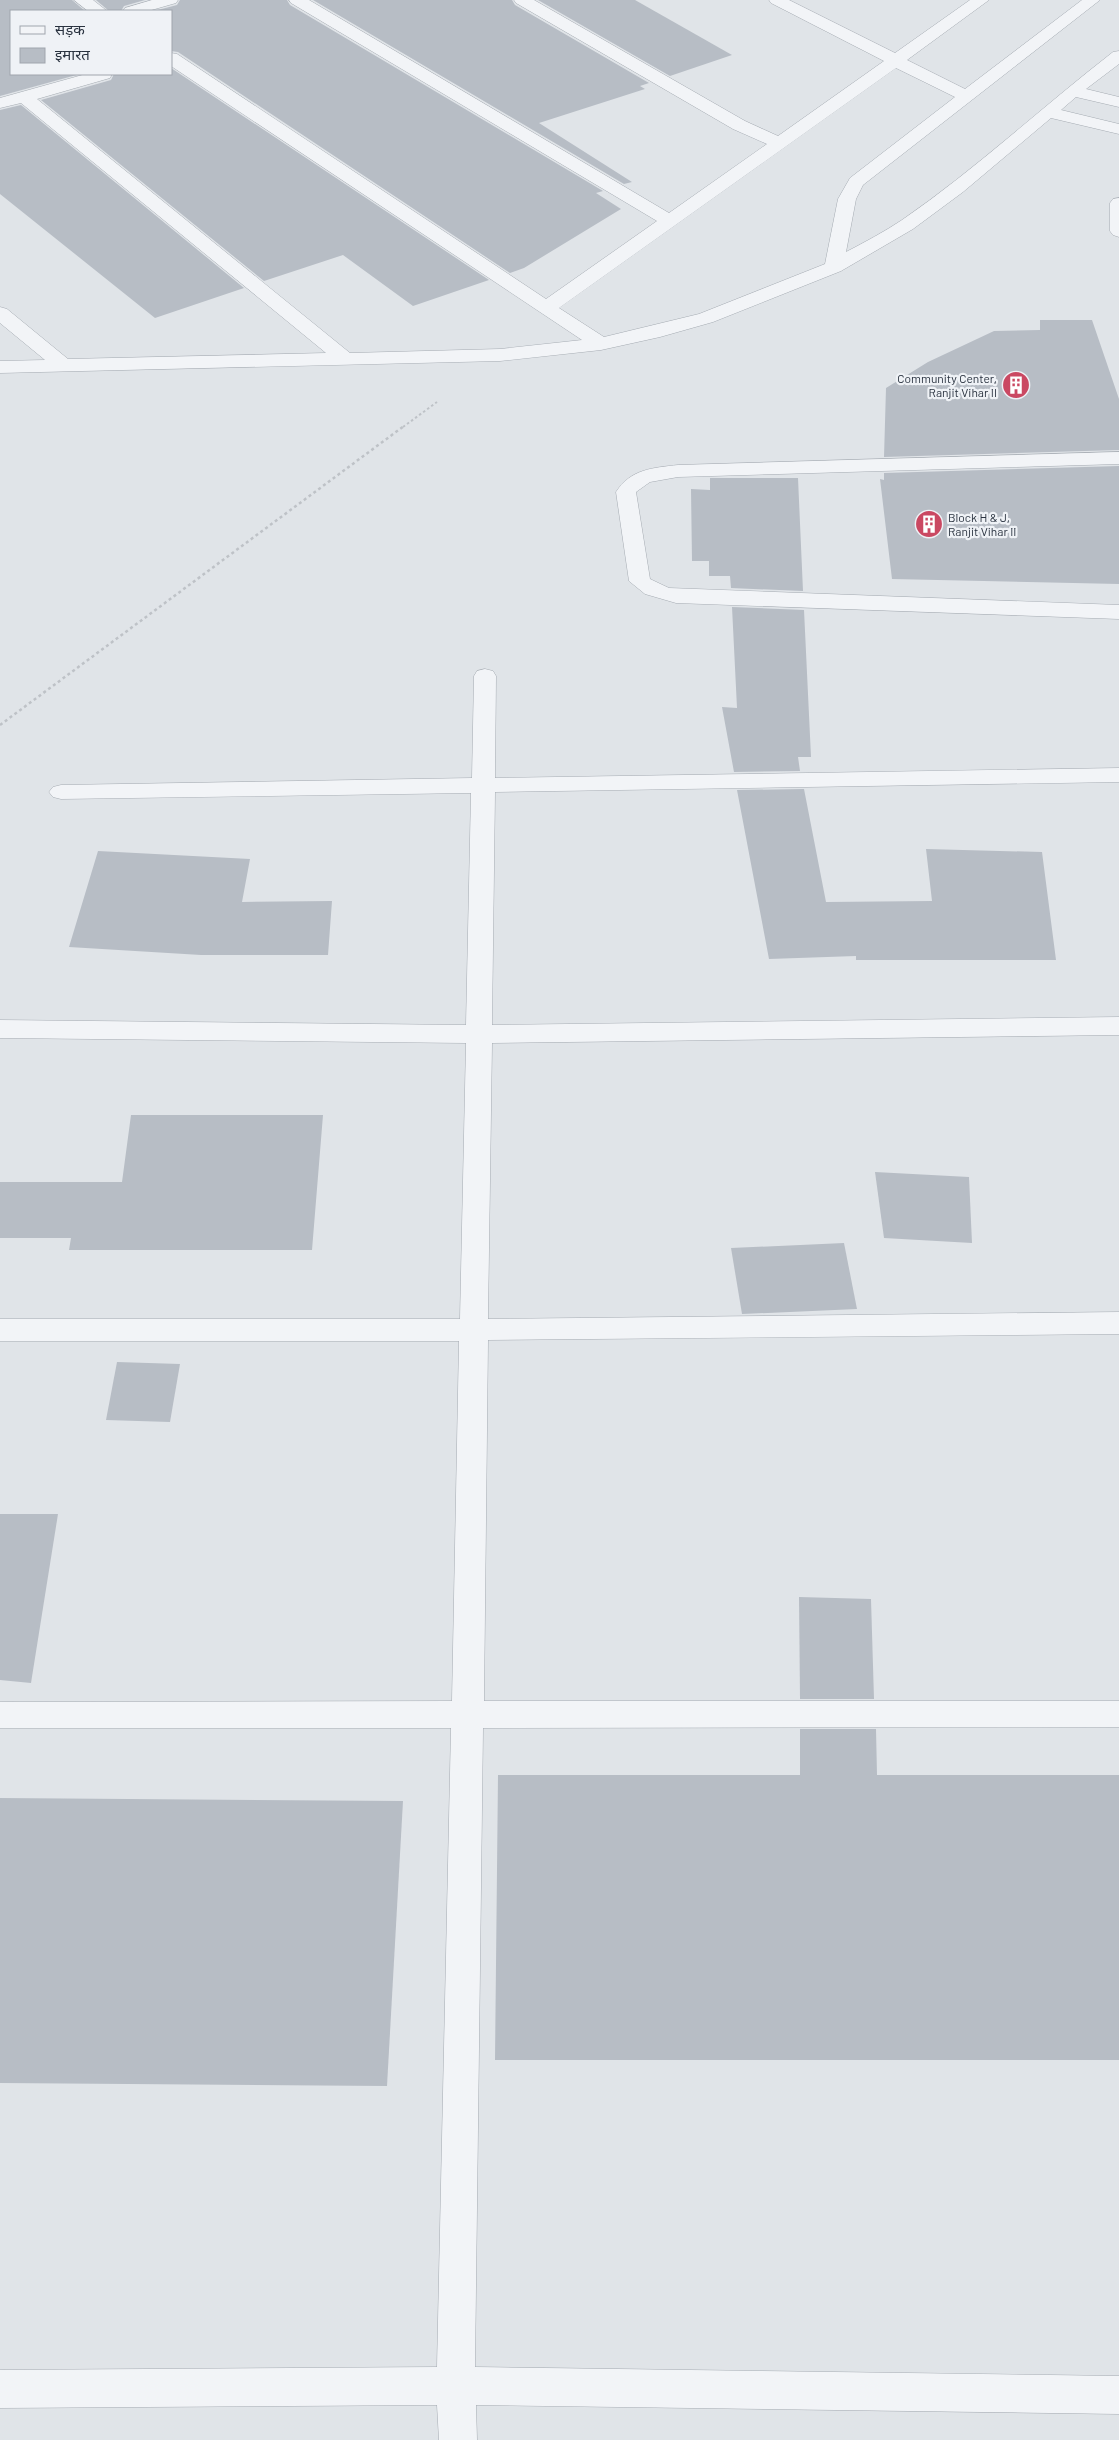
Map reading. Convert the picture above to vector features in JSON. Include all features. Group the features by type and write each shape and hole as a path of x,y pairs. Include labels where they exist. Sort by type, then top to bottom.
{"street":[{"path":"82,0 97,10"},
{"path":"135,10 170,0"},
{"path":"297,0 670,220"},
{"path":"522,0 740,125 780,143"},
{"path":"777,0 967,97"},
{"path":"546,308 981,0"},
{"path":"834,267 847,199 856,182 1092,0"},
{"path":"0,366 500,355 601,344 660,331 706,318 834,267 907,226 957,188 1073,91 1119,56"},
{"path":"172,59 601,344"},
{"path":"0,103 100,75"},
{"path":"1073,91 1119,102"},
{"path":"24,96 344,358"},
{"path":"1048,112 1119,129"},
{"path":"1119,203 1119,231"},
{"path":"0,313 64,366"},
{"path":"1119,458 678,471 646,475 633,481 626,492 640,581 646,587 662,593 676,596 1119,612"},
{"path":"458,2440 456,2386 484,676"},
{"path":"61,792 1119,775"},
{"path":"0,1029 478,1034 1119,1026"},
{"path":"0,1330 474,1330 1119,1323"},
{"path":"0,1715 1119,1714"},
{"path":"0,2389 456,2386 1119,2395"}],"path":[{"path":"0,725 500,355"}],"building":[{"path":"0,0 72,0 84,10 10,10 10,75 76,75 0,96"},
{"path":"96,0 145,0 124,6 122,10 108,10"},
{"path":"180,0 287,0 290,5 603,191 596,193 621,209 524,268 510,273 178,52 172,51 172,10 158,10 177,5"},
{"path":"313,0 512,0 515,5 649,83 640,86 645,89 539,123 632,182 624,184"},
{"path":"538,0 635,0 732,55 670,76"},
{"path":"172,69 489,280 413,306 343,255 264,281 41,100 111,80 114,75 172,75"},
{"path":"21,105 244,288 155,318 0,194 0,110"},
{"name":"Community Center, Ranjit Vihar II","path":"1040,320 1092,320 1119,399 1119,450 884,457 886,388 928,362 994,331 1040,330"},
{"path":"1119,466 1119,584 892,579 880,479 884,480 884,473"},
{"path":"710,478 798,478 803,591 731,588 730,576 709,576 709,561 692,561 691,489 710,490"},
{"path":"732,607 804,610 811,757 798,757 800,771 734,772 722,707 737,708"},
{"path":"804,789 826,902 932,901 926,849 1042,852 1056,960 856,960 856,956 769,959 737,790"},
{"path":"98,851 250,859 242,902 332,901 328,955 201,955 69,947"},
{"path":"131,1115 323,1115 312,1250 69,1250 71,1238 0,1238 0,1182 122,1182"},
{"path":"875,1172 969,1177 972,1243 884,1238"},
{"path":"844,1243 857,1309 742,1314 731,1248"},
{"path":"117,1362 180,1364 170,1422 106,1420"},
{"path":"0,1514 58,1514 31,1683 0,1680"},
{"path":"799,1597 871,1599 874,1699 800,1699"},
{"path":"800,1729 876,1729 877,1775 1119,1775 1119,2060 495,2060 498,1775 800,1775"},
{"path":"0,1798 403,1801 387,2086 0,2083"}],"place":[{"name":"Community Center, Ranjit Vihar II","path":"1016,385"},
{"name":"Block H & J, Ranjit Vihar II","path":"929,524"}]}
